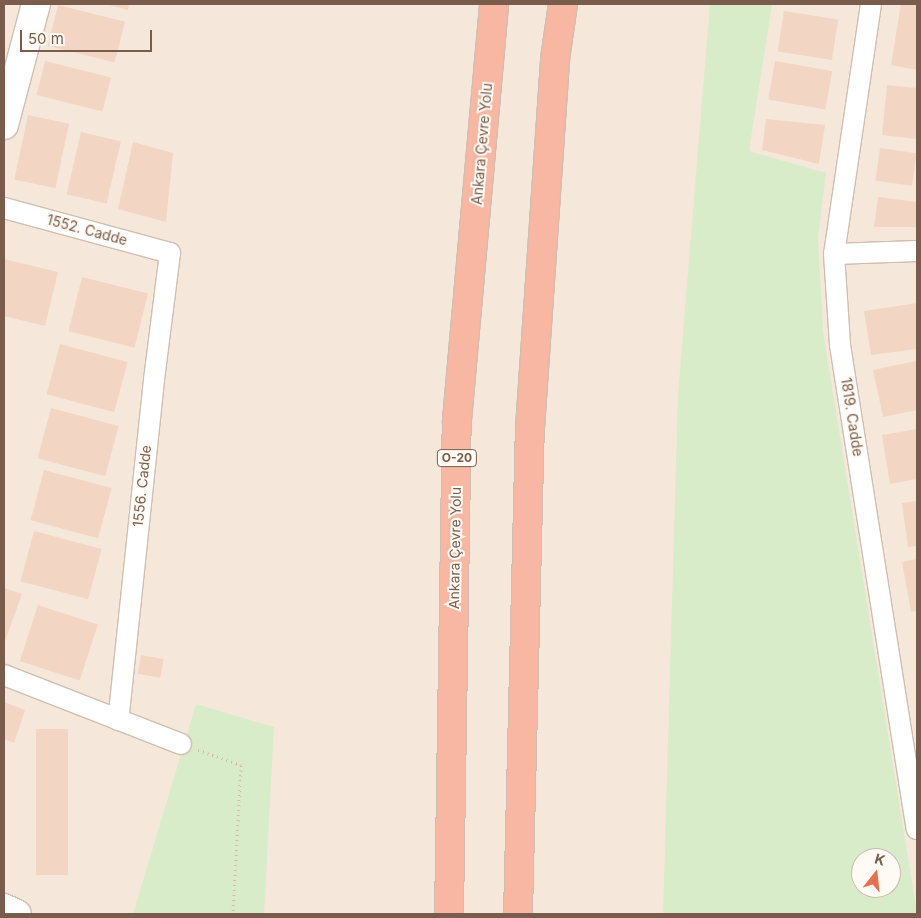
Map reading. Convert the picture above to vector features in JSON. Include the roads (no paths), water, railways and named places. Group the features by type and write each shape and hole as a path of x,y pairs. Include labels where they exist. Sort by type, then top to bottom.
{"highway":[{"name":"Ankara Çevre Yolu","path":"449,914 457,420 494,4"},
{"path":"518,914 530,428 555,59 563,4"}],"street":[{"path":"4,125 36,4"},
{"name":"1819. Cadde","path":"871,4 834,254 840,345 917,829"},
{"name":"1552. Cadde","path":"4,208 170,253"},
{"path":"834,254 917,251"},
{"name":"1556. Cadde","path":"118,720 154,380 170,253"},
{"path":"4,675 181,744"},
{"path":"4,908 17,914"}]}
